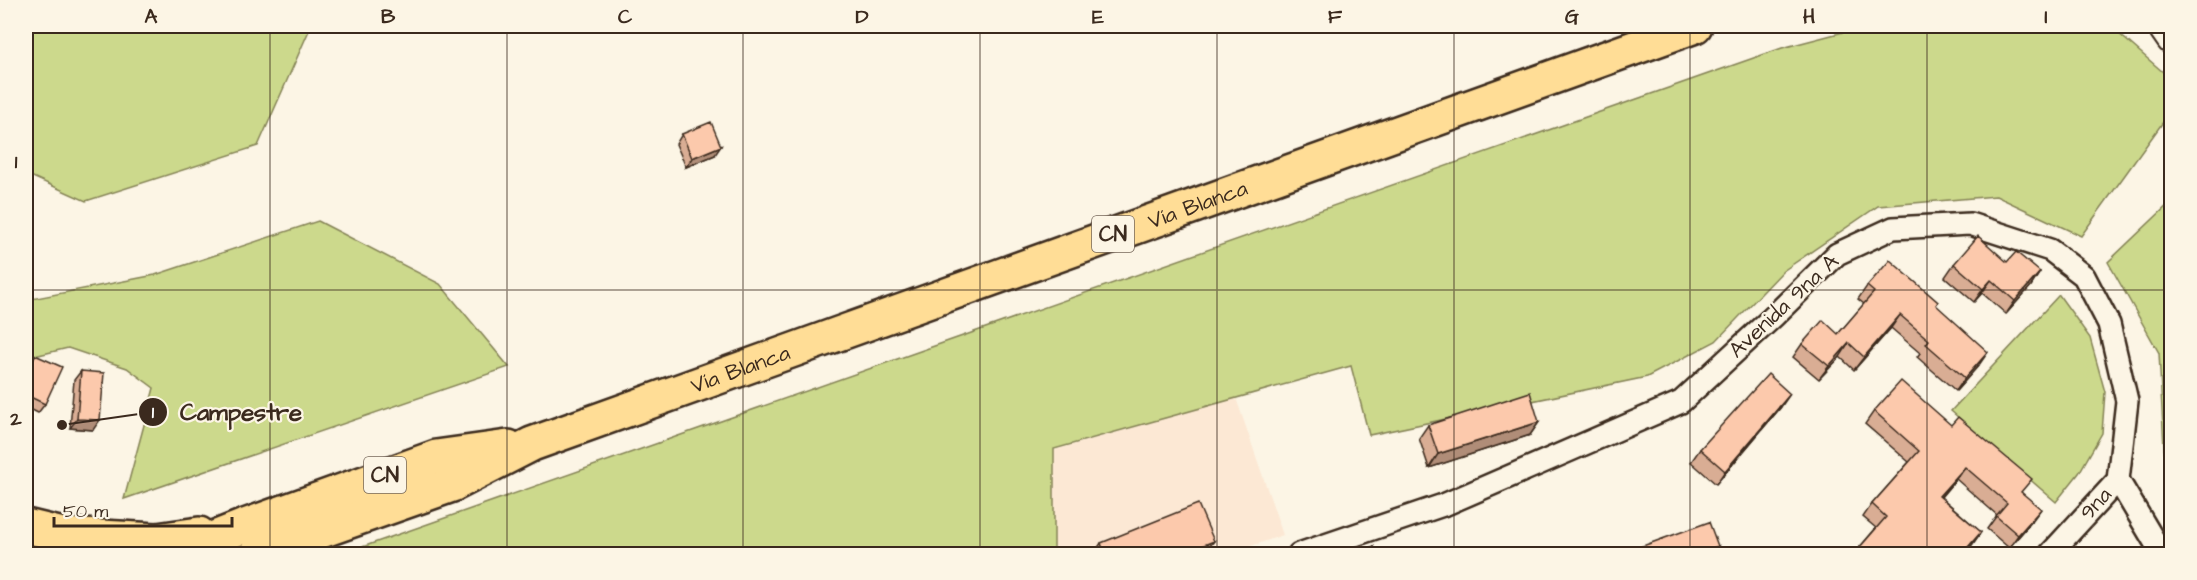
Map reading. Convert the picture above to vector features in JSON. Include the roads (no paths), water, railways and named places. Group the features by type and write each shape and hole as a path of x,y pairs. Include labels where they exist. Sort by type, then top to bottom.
{"highway":[{"name":"Vía Blanca","path":"174,555 249,541 322,531 452,485 532,444 1695,26"},
{"name":"Vía Blanca","path":"249,541 436,457 532,444"},
{"path":"26,526 63,535 157,540 249,541"},
{"path":"281,555 322,531"}],"street":[{"path":"2163,26 2172,39"},
{"name":"Avenida 9na A","path":"1299,555 1446,504 1681,402 1837,254 1893,228 1970,224 2050,250 2084,276 2109,324 2127,401 2118,480"},
{"path":"2118,480 2162,555"},
{"name":"9na","path":"2050,555 2118,480"}],"place":[{"name":"Campestre","path":"62,425"}]}
